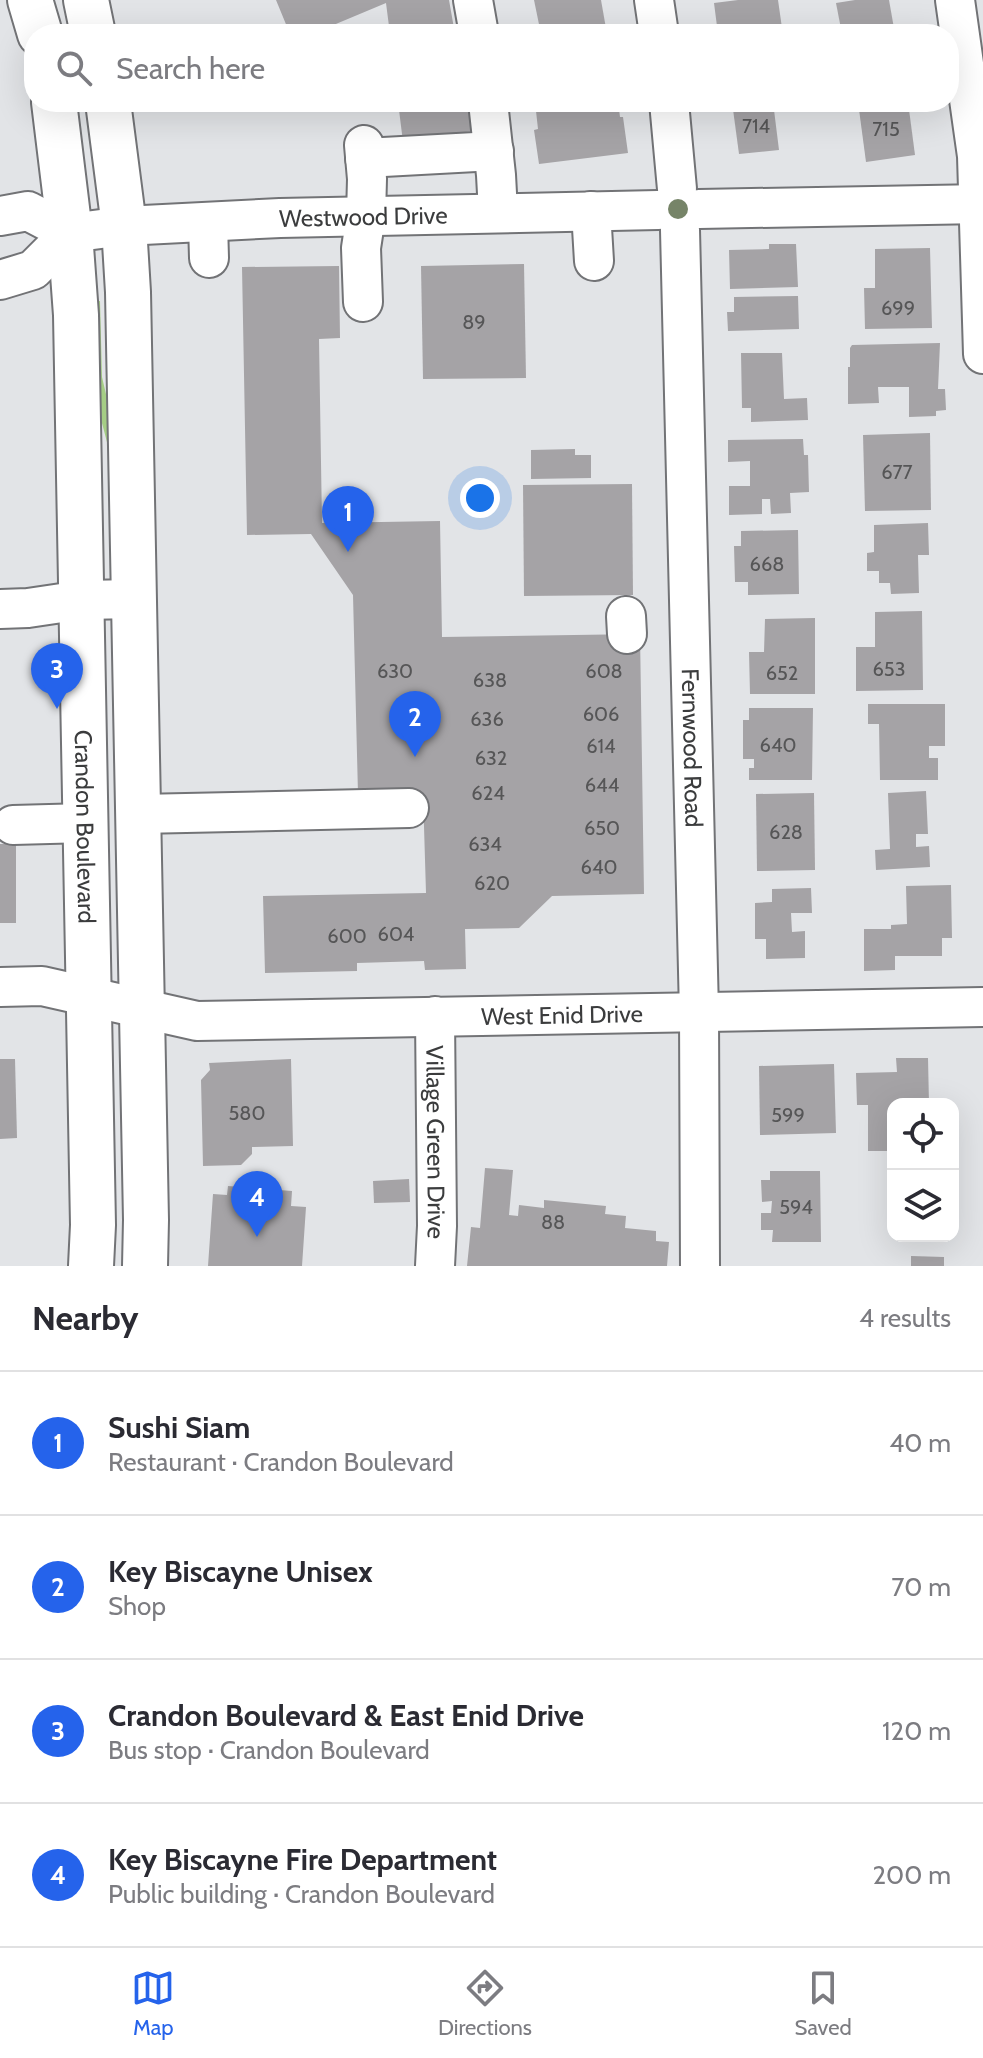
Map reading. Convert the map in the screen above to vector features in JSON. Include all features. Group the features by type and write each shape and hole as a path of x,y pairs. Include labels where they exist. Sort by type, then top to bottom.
{"main road":[{"path":"30,0 37,24"},
{"name":"Crandon Boulevard","path":"55,112 76,315 93,1225 91,1266"},
{"path":"109,112 124,226 136,599 145,1266"}],"street":[{"path":"473,0 477,24"},
{"path":"654,0 658,24"},
{"path":"955,0 958,24"},
{"path":"959,28 981,204 983,354"},
{"path":"489,112 498,212"},
{"name":"Fernwood Road","path":"670,112 678,210 699,1012 700,1266"},
{"path":"363,302 361,248 366,215 365,152 494,151"},
{"name":"Westwood Drive","path":"70,233 124,226 208,240 366,215 981,204"},
{"path":"0,216 28,211 70,233 33,270 0,280"},
{"path":"591,211 594,261"},
{"path":"0,609 82,600 136,599"},
{"path":"139,814 409,808"},
{"path":"13,825 86,823"},
{"name":"West Enid Drive","path":"0,987 42,986 197,1021 983,1007"},
{"name":"Village Green Drive","path":"435,1016 435,1266"}],"green space":[{"path":"100,301 102,377 116,437 118,539 110,539 108,446 92,385 91,302"}],"building":[{"path":"276,0 449,0 453,24 389,24 386,3 336,24 286,24"},
{"path":"534,0 601,0 605,24 539,24"},
{"path":"778,0 781,24 717,24 714,3"},
{"path":"889,0 893,24 840,24 836,3"},
{"path":"399,112 469,112 472,131 403,142"},
{"path":"536,112 619,112 620,117 623,117 628,153 539,164 534,130 538,129"},
{"path":"733,112 774,112 779,150 739,154"},
{"path":"859,112 909,112 915,155 866,162"},
{"path":"769,244 796,244 798,287 730,289 729,250 769,249"},
{"path":"930,248 932,328 865,329 864,288 875,288 875,249"},
{"path":"524,264 526,378 423,379 421,266"},
{"path":"339,266 340,338 319,339 322,523 440,521 442,637 640,634 644,894 552,896 519,928 465,929 466,969 425,970 424,961 357,963 357,971 265,973 263,896 426,893 423,793 358,794 353,595 311,534 247,535 242,267"},
{"path":"798,296 799,329 728,331 727,312 734,312 734,297"},
{"path":"940,343 938,389 945,389 946,410 936,411 936,416 909,417 909,387 878,387 879,403 848,404 848,367 852,345"},
{"path":"741,353 782,353 784,399 807,398 808,420 751,422 751,408 742,408"},
{"path":"930,433 931,510 865,511 863,435"},
{"path":"803,439 804,455 808,455 809,492 790,493 791,513 771,514 770,499 762,499 762,514 729,515 729,486 750,486 750,461 728,462 728,440"},
{"path":"575,449 575,455 591,455 591,478 531,479 531,450"},
{"path":"632,484 633,595 524,596 523,485"},
{"path":"928,523 929,555 918,555 919,593 891,594 890,583 879,583 879,571 867,571 867,553 874,552 874,525"},
{"path":"798,530 799,594 748,595 748,582 735,582 734,546 741,546 741,531"},
{"path":"922,611 923,690 856,691 856,647 875,647 875,612"},
{"path":"815,618 815,694 750,694 749,652 764,652 765,619"},
{"path":"868,704 945,704 945,746 929,746 929,758 938,758 938,780 880,780 879,724 868,724"},
{"path":"749,708 813,708 812,780 749,780 749,768 754,768 754,759 743,759 743,720 749,720"},
{"path":"926,791 928,834 916,834 916,847 929,846 930,867 876,870 875,850 890,849 888,793"},
{"path":"814,793 815,870 757,871 756,794"},
{"path":"0,844 16,844 16,923 0,923"},
{"path":"951,885 952,938 942,938 942,956 895,956 895,970 864,971 864,929 891,929 891,925 907,924 906,886"},
{"path":"811,888 812,913 791,913 792,932 805,931 805,958 766,959 766,939 755,939 755,903 772,902 772,889"},
{"path":"896,1058 928,1058 929,1098 887,1098 887,1151 868,1151 868,1105 857,1105 856,1073 897,1072"},
{"path":"0,1059 15,1059 17,1138 0,1139"},
{"path":"291,1059 293,1146 252,1147 252,1154 241,1165 203,1166 201,1080 210,1070 209,1063"},
{"path":"834,1064 836,1133 760,1135 759,1066"},
{"path":"485,1168 513,1170 509,1215 518,1216 519,1205 544,1208 544,1200 606,1206 605,1214 626,1216 625,1228 656,1231 656,1241 669,1242 667,1266 467,1266 471,1227 480,1228"},
{"path":"770,1171 820,1171 821,1242 772,1242 773,1230 761,1230 761,1213 771,1213 772,1201 762,1202 761,1180 770,1180"},
{"path":"409,1179 410,1202 374,1203 373,1181"},
{"path":"228,1186 292,1191 291,1206 306,1207 302,1266 208,1266 213,1194 227,1195"},
{"path":"911,1256 944,1257 944,1266 911,1266"}],"place":[{"name":"Sushi Siam","path":"348,552"},
{"name":"Crandon Boulevard & East Enid Drive","path":"57,709"},
{"name":"Key Biscayne Unisex","path":"415,757"},
{"name":"Key Biscayne Fire Department","path":"257,1237"}]}
